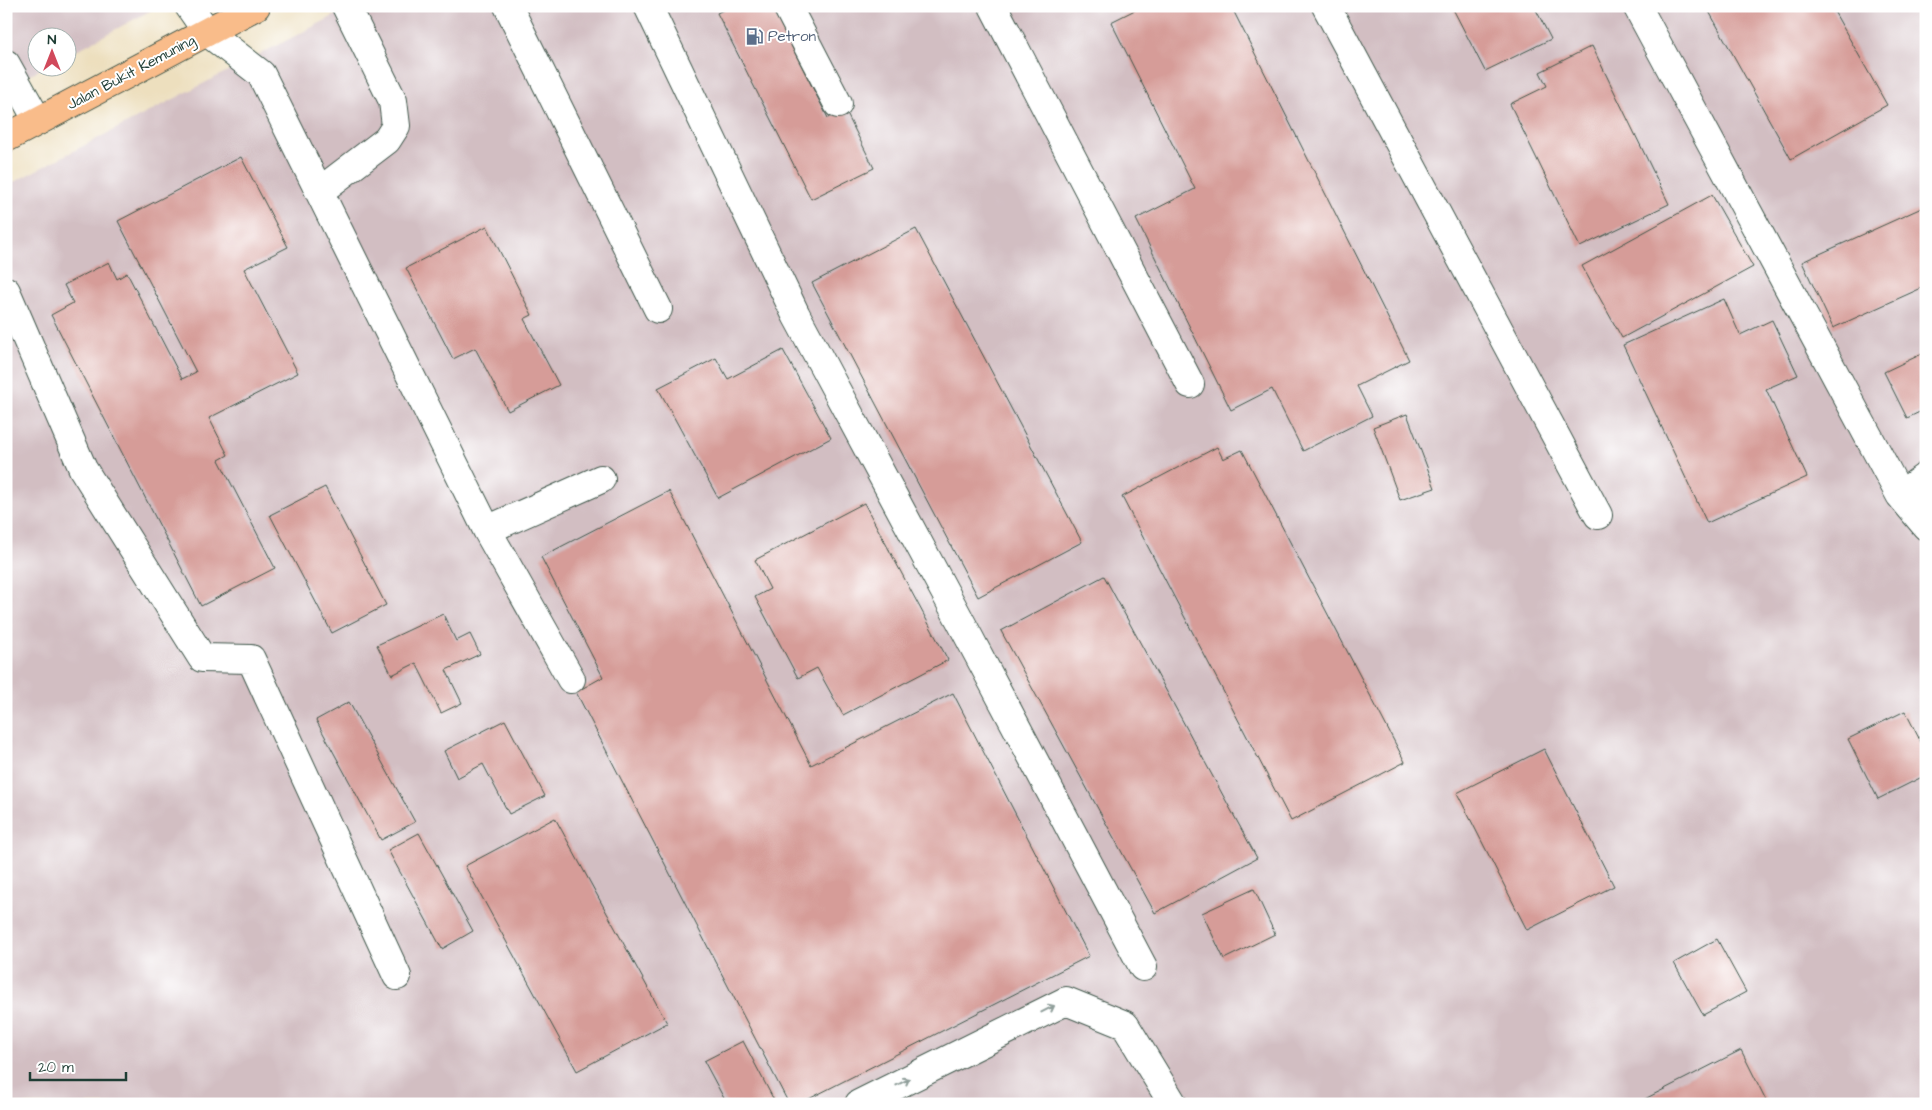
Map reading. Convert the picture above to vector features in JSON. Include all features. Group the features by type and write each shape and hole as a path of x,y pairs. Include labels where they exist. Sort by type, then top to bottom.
{"main road":[{"name":"Jalan Bukit Kemuning","path":"6,138 256,6"}],"street":[{"path":"189,6 208,32 261,74 487,530 572,679"},
{"path":"320,191 387,140 396,126 393,101 346,6"},
{"path":"508,6 658,309"},
{"path":"787,6 838,104"},
{"path":"993,6 1190,384"},
{"path":"1326,6 1598,515"},
{"path":"1637,6 1900,495 1926,526"},
{"path":"650,7 796,315 962,624 1142,967"},
{"path":"6,64 38,121"},
{"path":"6,291 83,469 202,658 251,659 397,976"},
{"path":"1900,495 1926,476"},
{"path":"487,530 601,479"},
{"path":"859,1104 1066,1000 1126,1026 1173,1104"}],"shaded area":[{"path":"6,6 159,6 78,50 78,28 28,28 28,76 6,87"},
{"path":"353,6 1926,6 1926,1104 6,1104 6,186"}],"building":[{"path":"731,6 771,6 828,118 845,110 874,168 811,199 717,13"},
{"path":"1143,6 1231,6 1409,360 1357,386 1372,416 1303,451 1272,389 1231,410 1136,219 1195,189 1111,22"},
{"path":"1458,6 1534,6 1551,39 1485,71 1453,9"},
{"path":"1706,6 1831,6 1887,105 1791,159"},
{"path":"1592,46 1669,204 1580,247 1510,104 1547,86 1540,72"},
{"path":"241,157 288,247 244,269 298,373 209,418 228,455 219,460 275,568 201,606 51,315 73,303 64,285 109,262 117,279 127,273 182,379 196,372 118,221"},
{"path":"1712,195 1753,267 1622,338 1582,266"},
{"path":"1926,206 1926,286 1833,328 1802,262"},
{"path":"487,226 532,315 524,319 559,385 508,411 475,348 453,359 406,268"},
{"path":"916,229 1082,542 978,597 812,283"},
{"path":"1724,299 1740,335 1772,320 1798,375 1766,389 1807,477 1707,523 1623,345"},
{"path":"783,350 831,438 718,498 658,388 716,358 728,379"},
{"path":"1926,352 1926,409 1907,418 1884,372"},
{"path":"1407,414 1435,488 1400,500 1373,427"},
{"path":"1217,447 1223,459 1242,450 1405,762 1291,821 1122,497"},
{"path":"325,487 386,605 332,633 270,515"},
{"path":"669,491 811,765 953,693 1089,956 799,1104 789,1104 576,692 603,677 541,557"},
{"path":"864,503 948,660 843,715 817,668 798,678 755,597 770,589 755,560"},
{"path":"1104,576 1257,858 1155,913 1001,631"},
{"path":"443,614 456,641 470,634 480,654 446,670 462,703 441,713 416,663 392,675 377,645"},
{"path":"349,702 415,822 381,840 316,720"},
{"path":"1905,711 1926,752 1926,775 1878,799 1848,739"},
{"path":"505,720 545,796 509,814 483,764 457,778 444,751"},
{"path":"1544,749 1614,886 1527,930 1457,793"},
{"path":"555,818 667,1023 577,1071 465,866"},
{"path":"419,833 473,931 442,949 388,850"},
{"path":"1254,889 1275,934 1224,959 1202,913"},
{"path":"1717,939 1746,992 1703,1015 1674,963"},
{"path":"743,1041 776,1104 727,1104 704,1061"},
{"path":"1741,1050 1768,1104 1635,1104"}],"place":[{"name":"Petron","path":"754,36"}]}
